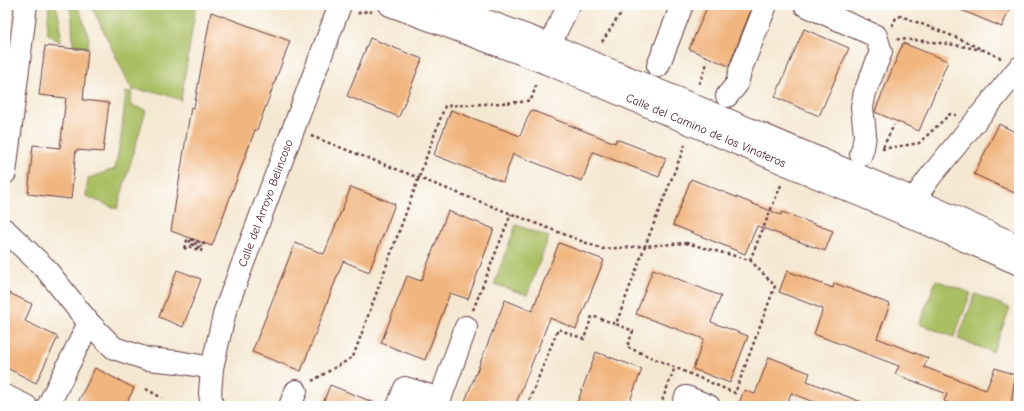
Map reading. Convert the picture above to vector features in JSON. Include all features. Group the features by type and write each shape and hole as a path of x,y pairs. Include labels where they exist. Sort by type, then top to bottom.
{"street":[{"path":"5,174 26,5"},
{"name":"Calle del Arroyo Belincoso","path":"212,406 210,393 212,368 225,311 340,5"},
{"name":"Calle del Camino de los Vinateros","path":"390,5 547,54"},
{"name":"Calle del Camino de los Vinateros","path":"444,5 547,54 910,207 1019,246"},
{"path":"547,54 569,5"},
{"path":"658,66 682,5"},
{"path":"727,96 737,84 740,71 766,5"},
{"path":"805,5 876,36 881,52 865,92 862,107 865,135 863,148 870,154"},
{"path":"910,207 930,177 1019,68"},
{"name":"Calle del Camino de los Vinateros","path":"910,207 1019,264"},
{"path":"5,230 45,268 89,323 114,348 147,360 178,362 212,368"},
{"path":"48,406 89,323"},
{"path":"398,406 404,388 440,399 466,327"},
{"path":"5,396 26,406"},
{"path":"683,406 686,398 709,406"}],"path":[{"path":"602,42 626,5"},
{"path":"901,16 955,37 987,52 960,46 899,39 881,52 896,18 901,16"},
{"path":"698,84 708,61"},
{"path":"293,398 353,358 444,106 521,102 531,100 537,83"},
{"path":"870,154 882,149 919,143 950,114 978,119"},
{"path":"882,149 894,125"},
{"path":"294,129 602,249 686,243 750,260 775,286 735,392 627,347 633,331 592,316 584,339 558,329 527,406"},
{"path":"616,324 685,145"},
{"path":"750,260 781,185"},
{"path":"466,327 511,214"},
{"path":"188,238 204,244 203,247 190,241 189,243 202,249 201,252 188,246 184,249 188,238"},
{"path":"660,406 675,367"},
{"path":"146,390 162,398"}],"green space":[{"path":"49,5 56,5 60,22 61,43 47,33"},
{"path":"69,5 76,5 80,12 89,37 88,48 73,44 72,18"},
{"path":"91,5 196,5 181,100 157,92 132,90"},
{"path":"126,92 132,92 130,105 146,110 117,209 86,196 88,178 115,169 121,137"},
{"path":"516,225 549,237 527,295 494,284"},
{"path":"936,280 971,293 954,337 919,324"},
{"path":"975,294 1010,308 993,352 958,339"}],"building":[{"path":"708,5 753,5 729,66 689,49"},
{"path":"949,5 1011,5 1002,27"},
{"path":"211,12 290,41 212,246 171,231 191,107 194,108"},
{"path":"804,29 849,48 819,116 775,97"},
{"path":"370,38 422,59 399,117 347,96"},
{"path":"903,43 948,61 919,131 875,112"},
{"path":"45,46 88,50 83,100 109,103 103,152 76,150 71,199 28,194 33,145 60,148 66,98 39,95"},
{"path":"451,110 520,136 531,110 615,143 616,139 666,158 659,177 593,152 582,181 513,154 503,182 434,155"},
{"path":"999,124 1019,134 1019,195 974,174"},
{"path":"691,179 781,215 782,212 833,231 825,251 757,226 745,254 673,225"},
{"path":"351,187 395,204 369,272 343,261 301,371 252,352 295,243 324,254"},
{"path":"448,211 494,229 468,299 450,293 425,360 381,343 407,276 421,281"},
{"path":"559,243 604,260 576,329 550,318 515,406 463,406 505,300 532,311"},
{"path":"653,269 721,296 711,322 748,336 730,383 693,369 704,339 636,314"},
{"path":"177,270 201,279 183,327 159,317"},
{"path":"787,271 833,288 834,283 890,304 877,338 928,358 924,367 986,390 995,368 1015,375 1011,406 956,406 944,401 947,394 895,374 899,366 814,334 823,309 779,292"},
{"path":"5,291 32,304 25,321 58,337 36,383 5,367"},
{"path":"596,352 642,369 628,406 576,406"},
{"path":"769,357 810,373 807,381 869,406 824,406 791,393 786,406 738,406 744,390 755,394"},
{"path":"95,368 134,388 125,406 76,406"},
{"path":"330,385 380,405 380,406 322,406"}]}
